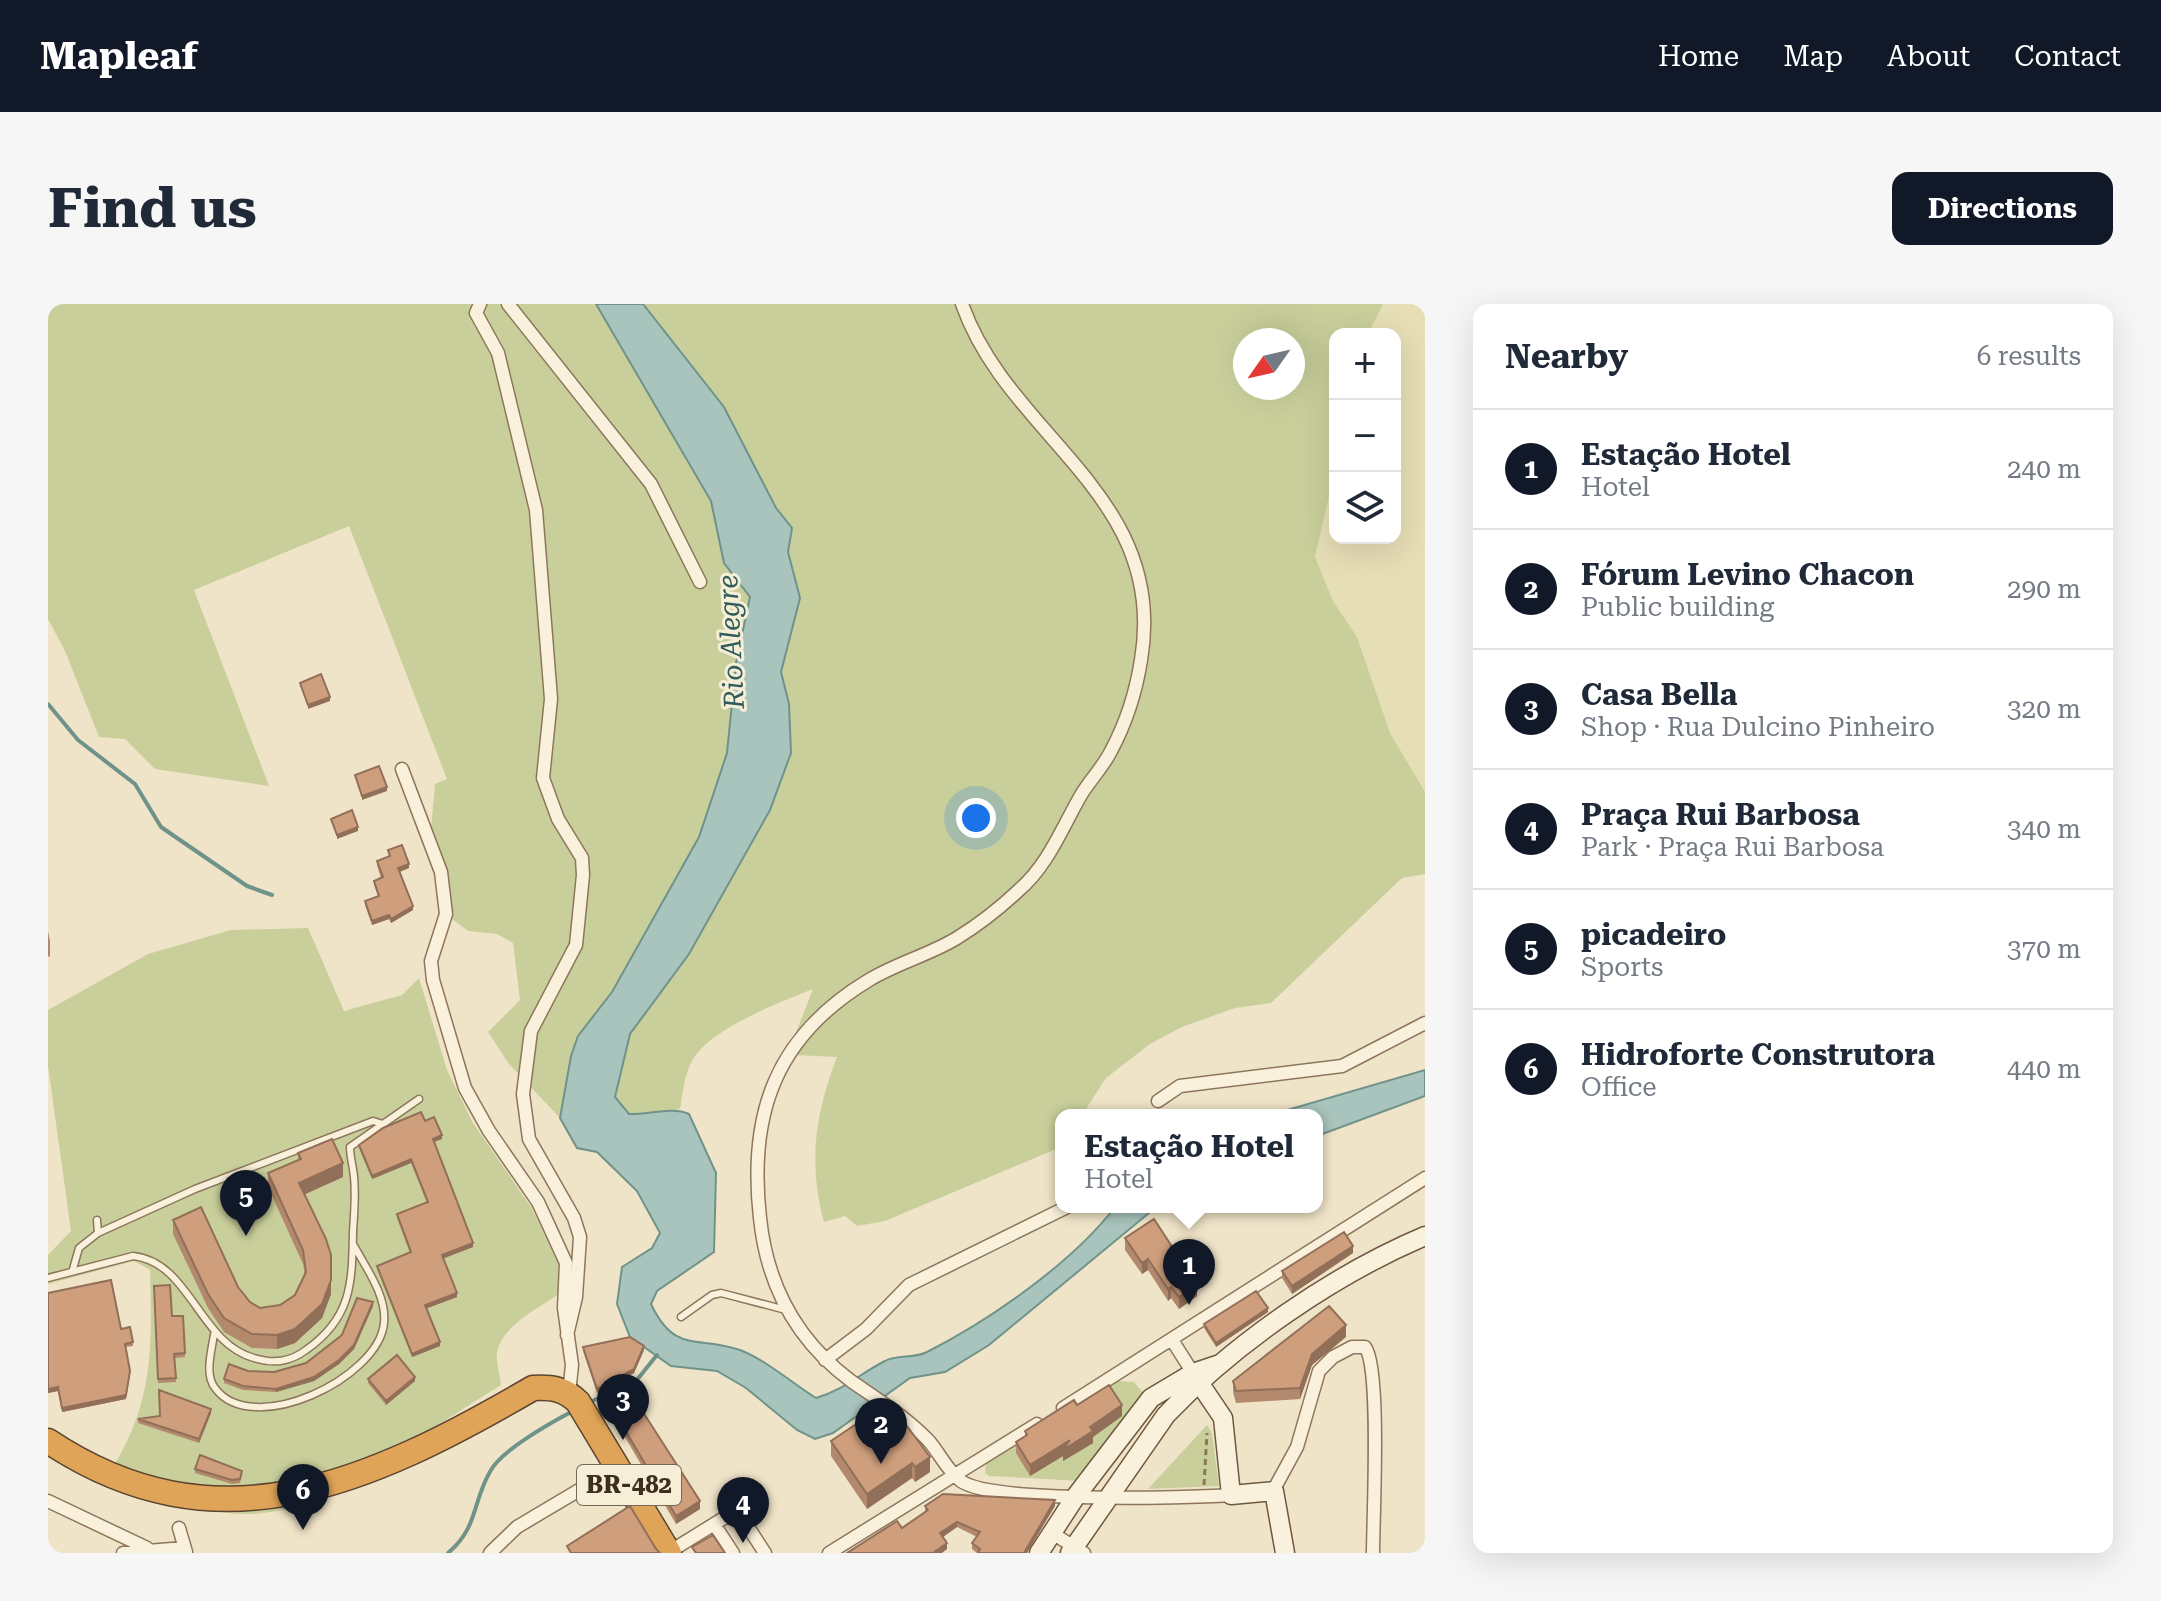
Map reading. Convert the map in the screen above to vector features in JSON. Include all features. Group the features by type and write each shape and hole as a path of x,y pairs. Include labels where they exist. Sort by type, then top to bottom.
{"highway":[{"path":"343,1503 533,1388 550,1387 578,1405"},
{"name":"BR-482","path":"578,1405 669,1553"},
{"path":"48,1441 64,1459 120,1502"}],"main road":[{"path":"1039,1553 1076,1496 1151,1398 1227,1362 1278,1319 1334,1281 1425,1236"},
{"path":"1197,1378 1223,1418 1231,1495 1273,1491 1285,1553"},
{"path":"1076,1551 1109,1495 1166,1415 1197,1378"}],"street":[{"path":"480,304 476,313 498,353 536,510 551,699 543,778 558,819 582,858 582,914 576,945 567,969 531,1031 523,1094 529,1139 574,1218 580,1237 576,1297 567,1335"},
{"path":"508,304 651,484 700,582"},
{"path":"962,304 984,356 1110,507 1126,537 1141,595 1142,658 1129,713 1109,755 1083,792 1044,862 1022,889 957,938 869,980 828,1012 790,1049 766,1100 758,1134 759,1211 764,1251 786,1310 825,1360 930,1442 963,1483 994,1490 1076,1496 1231,1495"},
{"path":"402,769 441,872 445,897 446,914 431,961 437,1003 474,1108 523,1178 562,1249 566,1263 567,1335 578,1405"},
{"path":"1158,1101 1180,1086 1342,1066 1425,1023"},
{"path":"829,1553 1425,1178"},
{"path":"825,1360 866,1329 909,1285 1055,1213"},
{"path":"1172,1340 1197,1378"},
{"path":"1273,1491 1297,1447 1319,1371 1333,1357 1352,1347 1365,1347 1370,1353 1373,1389 1373,1553"},
{"path":"490,1553 517,1527 618,1467"},
{"path":"48,1501 147,1548"},
{"path":"669,1553 737,1510 765,1553"},
{"path":"714,1524 733,1553"},
{"path":"1052,1533 1076,1551"},
{"path":"123,1553 181,1536"}],"lane":[{"path":"48,1278 73,1269 133,1256 147,1257 159,1263 174,1278 214,1334 239,1354 269,1363 295,1358 322,1339 345,1308 352,1280 354,1178 350,1147 419,1099"},
{"path":"73,1269 79,1248 98,1233 269,1159 373,1121 383,1124"},
{"path":"260,1152 269,1159"},
{"path":"97,1220 98,1233"},
{"path":"214,1334 209,1374 214,1388 230,1401 262,1408 289,1404 332,1386 374,1349 384,1327 384,1307 353,1244"},
{"path":"681,1317 712,1295 721,1293 786,1310"}],"path":[{"path":"1203,1496 1204,1439 1223,1418"}],"shaded area":[{"path":"1383,304 1425,304 1425,792 1390,733 1357,637 1333,601 1315,557 1329,496 1329,544 1401,544 1401,328 1371,328"}],"green space":[{"path":"48,304 596,304 711,501 724,563 750,597 736,663 727,753 699,837 612,992 578,1036 571,1056 560,1118 509,1064 488,1032 520,1000 513,943 497,934 468,931 451,918 429,852 435,784 447,779 349,526 194,590 269,786 155,769 125,739 99,737 65,651 48,619"},
{"path":"643,304 1383,304 1371,328 1329,328 1329,496 1315,557 1333,601 1357,637 1390,733 1425,792 1425,874 1402,878 1271,1003 1235,1008 1182,1027 1150,1044 1106,1078 1086,1109 1055,1109 1055,1150 885,1221 857,1226 845,1216 824,1222 816,1179 816,1138 823,1098 837,1057 795,1055 797,1030 813,989 746,1018 713,1038 692,1061 680,1109 650,1115 629,1114 615,1098 630,1034 689,954 770,810 791,753 789,704 781,673 800,598 788,552 792,528 776,508 724,407"},
{"path":"308,928 344,1011 402,995 419,978 447,1070 473,1123 531,1207 558,1263 559,1294 513,1326 500,1343 497,1353 501,1385 319,1500 288,1509 235,1514 189,1504 112,1469 136,1420 148,1373 150,1270 134,1261 48,1284 48,1255 71,1231 48,1066 48,1010 148,954 231,930"},
{"path":"1118,1381 1134,1382 1144,1394 1081,1481 989,1476 985,1473 986,1459"},
{"path":"1207,1425 1212,1433 1219,1486 1148,1489"}],"water":[{"path":"596,304 643,304 724,407 776,508 792,528 788,552 800,598 781,672 789,704 791,753 770,810 689,954 630,1034 615,1097 629,1114 668,1111 689,1114 716,1173 714,1252 657,1291 651,1304 660,1320 679,1337 750,1354 816,1398 890,1359 927,1352 977,1324 1053,1269 1110,1213 1149,1213 989,1345 945,1372 910,1378 833,1433 815,1439 797,1430 746,1388 717,1371 671,1366 630,1337 617,1304 622,1267 652,1248 660,1233 637,1191 597,1152 577,1148 560,1118 571,1056 578,1036 612,992 699,837 727,753 736,663 750,597 724,563 711,501"},
{"path":"1425,1070 1425,1096 1323,1134 1323,1109 1291,1109"}],"building":[{"path":"321,674 330,697 308,705 300,683"},
{"path":"379,766 387,787 362,796 355,775"},
{"path":"352,810 358,827 337,835 331,819"},
{"path":"402,845 409,864 398,868 413,906 391,919 389,915 372,921 365,901 379,896 374,881 383,877 377,861 390,856 388,850"},
{"path":"421,1112 425,1121 434,1117 442,1135 433,1139 473,1243 442,1255 457,1293 425,1305 440,1342 412,1354 377,1266 411,1252 397,1214 428,1202 411,1159 372,1176 359,1145 383,1128"},
{"path":"332,1139 343,1163 299,1183 331,1255 331,1280 322,1304 295,1329 277,1335 252,1334 224,1318 208,1294 173,1220 201,1207 238,1287 250,1302 260,1308 280,1305 295,1295 306,1272 303,1250 268,1173 301,1159 298,1153"},
{"path":"1154,1219 1197,1285 1179,1297 1171,1287 1168,1289 1148,1259 1142,1263 1125,1238"},
{"path":"1344,1232 1353,1246 1292,1286 1282,1271"},
{"path":"111,1280 121,1329 130,1327 133,1342 125,1344 130,1371 126,1395 62,1408 58,1387 48,1389 48,1293"},
{"path":"170,1285 172,1316 183,1316 185,1353 174,1354 176,1378 158,1379 154,1286"},
{"path":"1256,1291 1268,1308 1216,1343 1204,1324"},
{"path":"357,1298 373,1302 354,1345 314,1377 276,1389 243,1386 224,1379 229,1364 248,1371 274,1372 306,1363 342,1335"},
{"path":"1329,1306 1346,1325 1312,1354 1300,1388 1236,1391 1233,1381"},
{"path":"630,1337 644,1346 634,1369 597,1389 583,1347"},
{"path":"397,1355 415,1377 386,1401 368,1379"},
{"path":"1109,1385 1122,1405 1090,1427 1093,1431 1063,1450 1070,1440 1030,1465 1016,1442 1027,1435 1025,1431 1074,1400 1077,1405"},
{"path":"159,1390 211,1409 199,1439 138,1419 160,1416"},
{"path":"632,1395 700,1501 676,1516 612,1408"},
{"path":"892,1406 930,1457 915,1467 912,1463 867,1494 831,1441 865,1418 868,1422"},
{"path":"200,1455 242,1471 240,1479 232,1480 195,1469"},
{"path":"943,1494 1055,1500 1024,1553 978,1553 980,1549 972,1543 980,1532 957,1522 940,1533 947,1543 933,1553 847,1553 897,1521 902,1528 928,1510 925,1506"},
{"path":"630,1506 660,1553 571,1553 567,1546"},
{"path":"713,1535 725,1553 696,1553 692,1547"}],"waterway":[{"path":"48,704 78,740 135,784 161,827 247,886 272,895"},
{"path":"588,1403 636,1381 657,1355"},
{"path":"448,1553 465,1533 485,1481 497,1462 528,1437 573,1411"}],"place":[{"name":"picadeiro","path":"246,1236"},
{"name":"Estação Hotel","path":"1189,1305"},
{"name":"Casa Bella","path":"623,1440"},
{"name":"Fórum Levino Chacon","path":"881,1464"},
{"name":"Hidroforte Construtora","path":"303,1530"},
{"name":"Praça Rui Barbosa","path":"743,1543"}],"water label":[{"name":"Rio Alegre","path":"731,642"}]}
